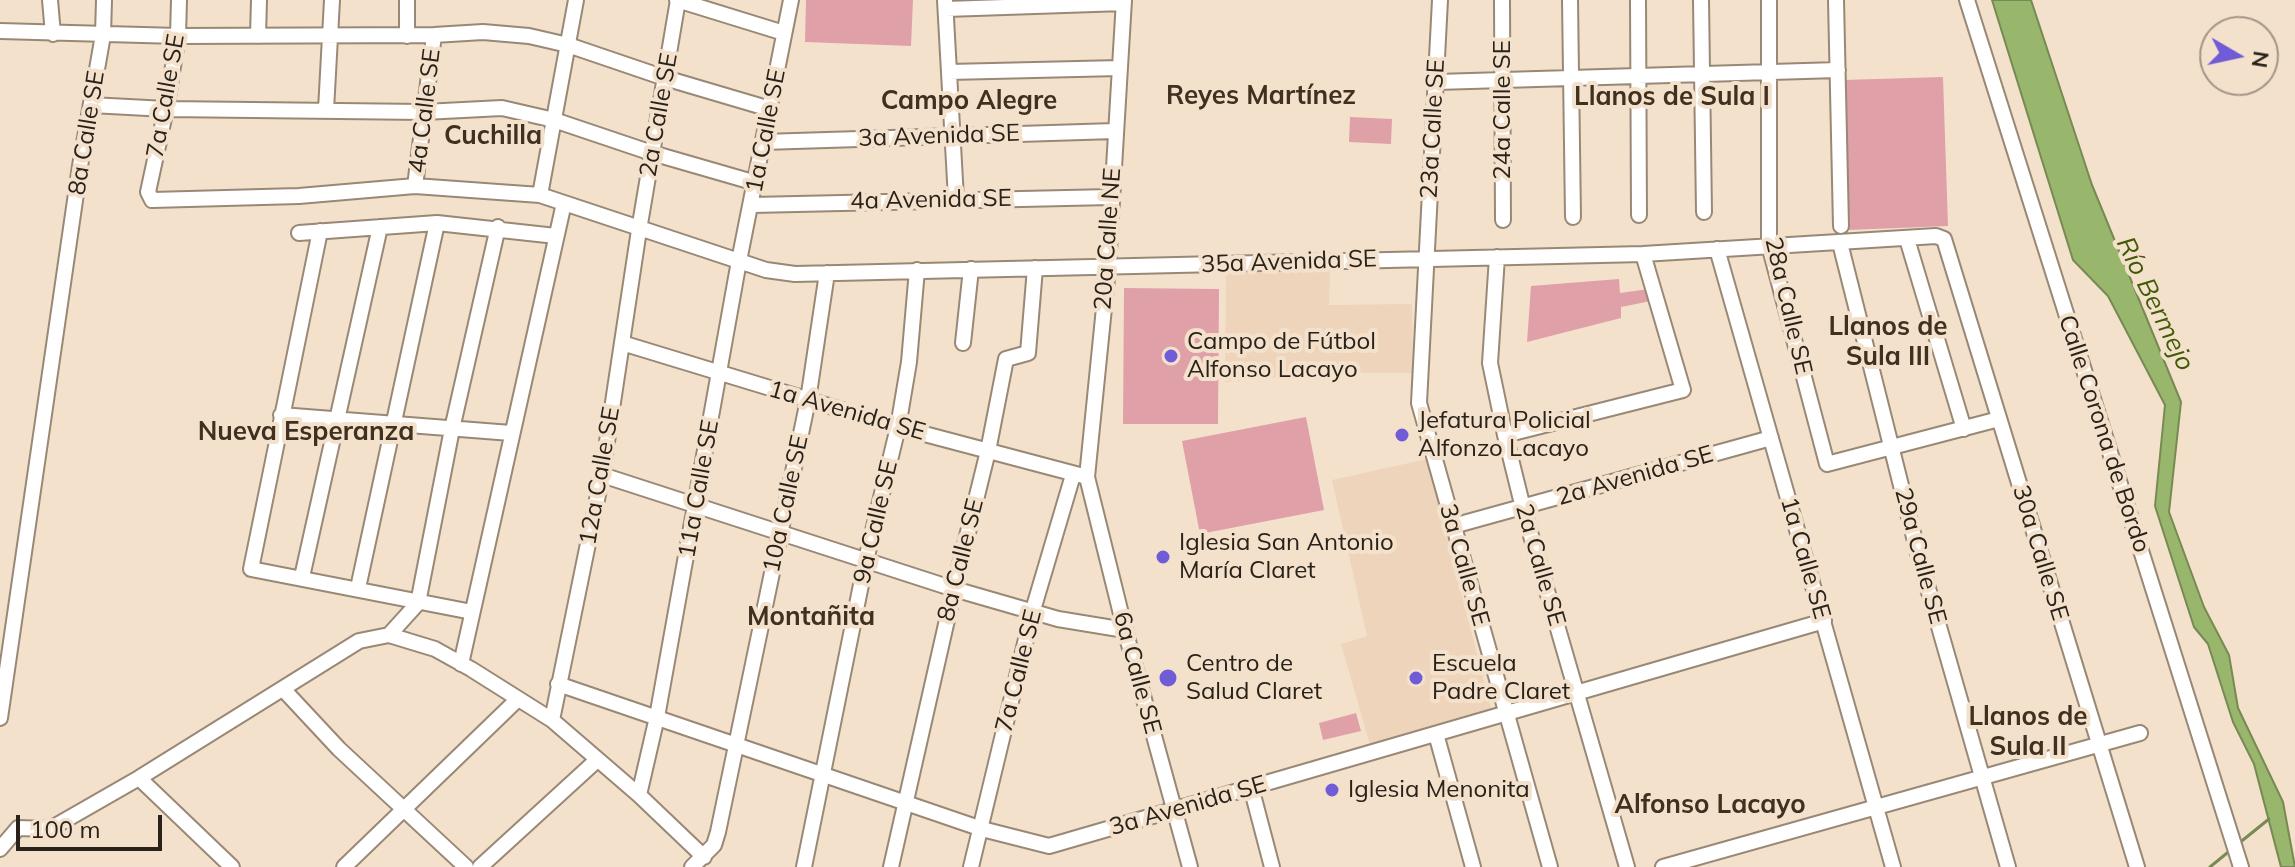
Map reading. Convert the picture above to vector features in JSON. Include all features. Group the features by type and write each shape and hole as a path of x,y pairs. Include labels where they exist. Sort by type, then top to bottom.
{"street":[{"path":"50,0 53,34"},
{"name":"8a Calle SE","path":"0,718 103,35 104,0"},
{"name":"7a Calle SE","path":"148,192 178,36 179,0"},
{"path":"258,36 259,0"},
{"path":"326,110 332,0"},
{"name":"4a Calle SE","path":"407,0 407,36"},
{"path":"540,195 576,0"},
{"path":"678,0 784,33"},
{"name":"2a Calle SE","path":"639,230 678,0"},
{"name":"1a Calle SE","path":"739,261 791,0"},
{"name":"23a Calle SE","path":"1426,258 1440,0"},
{"name":"24a Calle SE","path":"1502,0 1503,220"},
{"path":"1570,0 1573,217"},
{"path":"1638,0 1639,215"},
{"path":"1701,0 1704,212"},
{"name":"28a Calle SE","path":"1769,0 1769,245 1827,464 1891,448"},
{"path":"1836,0 1841,226"},
{"name":"Calle Corona de Bordo","path":"1967,0 2241,867"},
{"path":"956,199 946,5 1124,1"},
{"name":"20a Calle NE","path":"1080,476 1108,268 1124,1"},
{"path":"0,31 178,36 407,36 483,32 529,36 568,45 770,109"},
{"name":"4a Calle SE","path":"415,186 434,35"},
{"path":"949,72 1120,68"},
{"path":"1437,82 1838,70"},
{"path":"91,105 166,109 424,112 502,108 554,120 756,183"},
{"name":"3a Avenida SE","path":"763,142 1115,131"},
{"name":"35a Avenida SE","path":"148,192 152,200 168,201 299,196 415,186 540,195 766,270 795,274 1643,254 1936,236 1944,239"},
{"name":"4a Avenida SE","path":"752,205 1111,197"},
{"path":"461,664 564,203"},
{"path":"299,233 437,223 498,227 556,236"},
{"path":"358,588 437,223"},
{"path":"302,577 380,227"},
{"path":"389,635 418,603 452,429 498,227"},
{"name":"12a Calle SE","path":"552,720 602,475 639,230"},
{"path":"320,231 251,569 472,612"},
{"path":"1907,239 1964,429"},
{"name":"30a Calle SE","path":"1944,239 2137,867"},
{"name":"29a Calle SE","path":"1840,243 1919,557 2008,867"},
{"name":"1a Calle SE","path":"1717,249 1893,867"},
{"path":"1505,435 1683,390 1643,254"},
{"name":"2a Calle SE","path":"1497,257 1490,363 1505,435 1523,508 1627,867"},
{"name":"3a Calle SE","path":"1426,258 1419,403 1550,867"},
{"name":"11a Calle SE","path":"639,795 657,717 739,261"},
{"name":"8a Calle SE","path":"891,867 988,451 1006,359 1028,353 1035,268"},
{"path":"963,343 971,269"},
{"name":"9a Calle SE","path":"804,867 866,560 898,427 909,362 917,270"},
{"name":"10a Calle SE","path":"698,862 714,845 738,746 808,400 827,273"},
{"name":"1a Avenida SE","path":"622,343 898,427 1080,476"},
{"path":"281,415 511,433"},
{"path":"1891,448 1999,419"},
{"name":"2a Avenida SE","path":"1453,526 1771,438"},
{"path":"602,475 954,589 1058,619 1125,630"},
{"name":"7a Calle SE","path":"971,867 1033,610 1080,476"},
{"name":"6a Calle SE","path":"1080,476 1190,867"},
{"name":"3a Avenida SE","path":"558,684 982,829 1049,846 1824,621"},
{"path":"0,849 18,828 50,829 139,778 359,641 389,635 435,649 552,720 639,795 698,862"},
{"path":"283,689 339,749 466,867"},
{"path":"344,867 518,699"},
{"path":"1663,867 2140,733"},
{"path":"1436,734 1473,867"},
{"path":"480,867 597,760"},
{"path":"139,778 232,867"},
{"path":"1251,787 1272,867"}],"shaded area":[{"path":"806,0 913,0 911,46 805,42"},
{"path":"1992,0 2031,0 2092,185 2181,402 2169,512 2204,607 2229,655 2238,708 2283,802 2295,867 2281,867 2254,764 2233,722 2208,644 2194,627 2155,506 2165,405 2108,296 2073,260"},
{"path":"1943,77 1948,226 1848,230 1843,80"},
{"path":"1350,117 1392,119 1391,144 1349,142"},
{"path":"1330,266 1329,305 1412,304 1413,373 1326,373 1225,382 1226,272"},
{"path":"1619,279 1620,293 1649,289 1651,301 1621,307 1621,318 1527,342 1531,286"},
{"name":"Campo de Fútbol Alfonso Lacayo","path":"1124,288 1219,289 1218,424 1123,424"},
{"path":"1306,417 1324,510 1200,534 1182,441"},
{"path":"1427,459 1492,712 1371,748 1341,644 1367,636 1332,480"},
{"path":"1356,713 1361,731 1323,740 1319,723"}],"waterway":[{"path":"2238,844 2269,819"},
{"path":"2210,867 2232,849"}],"place":[{"name":"Campo de Fútbol Alfonso Lacayo","path":"1171,356"},
{"name":"Jefatura Policial Alfonzo Lacayo","path":"1402,435"},
{"name":"Iglesia San Antonio María Claret","path":"1163,557"},
{"name":"Centro de Salud Claret","path":"1168,678"},
{"name":"Escuela Padre Claret","path":"1416,678"},
{"name":"Iglesia Menonita","path":"1332,790"}],"district":[{"name":"Reyes Martínez","path":"1261,96"},
{"name":"Llanos de Sula I","path":"1672,97"},
{"name":"Campo Alegre","path":"969,101"},
{"name":"Cuchilla","path":"493,136"},
{"name":"Llanos de Sula III","path":"1888,342"},
{"name":"Nueva Esperanza","path":"306,432"},
{"name":"Montañita","path":"811,617"},
{"name":"Llanos de Sula II","path":"2028,732"},
{"name":"Alfonso Lacayo","path":"1710,805"}],"water label":[{"name":"Río Bermejo","path":"2155,304"}]}
